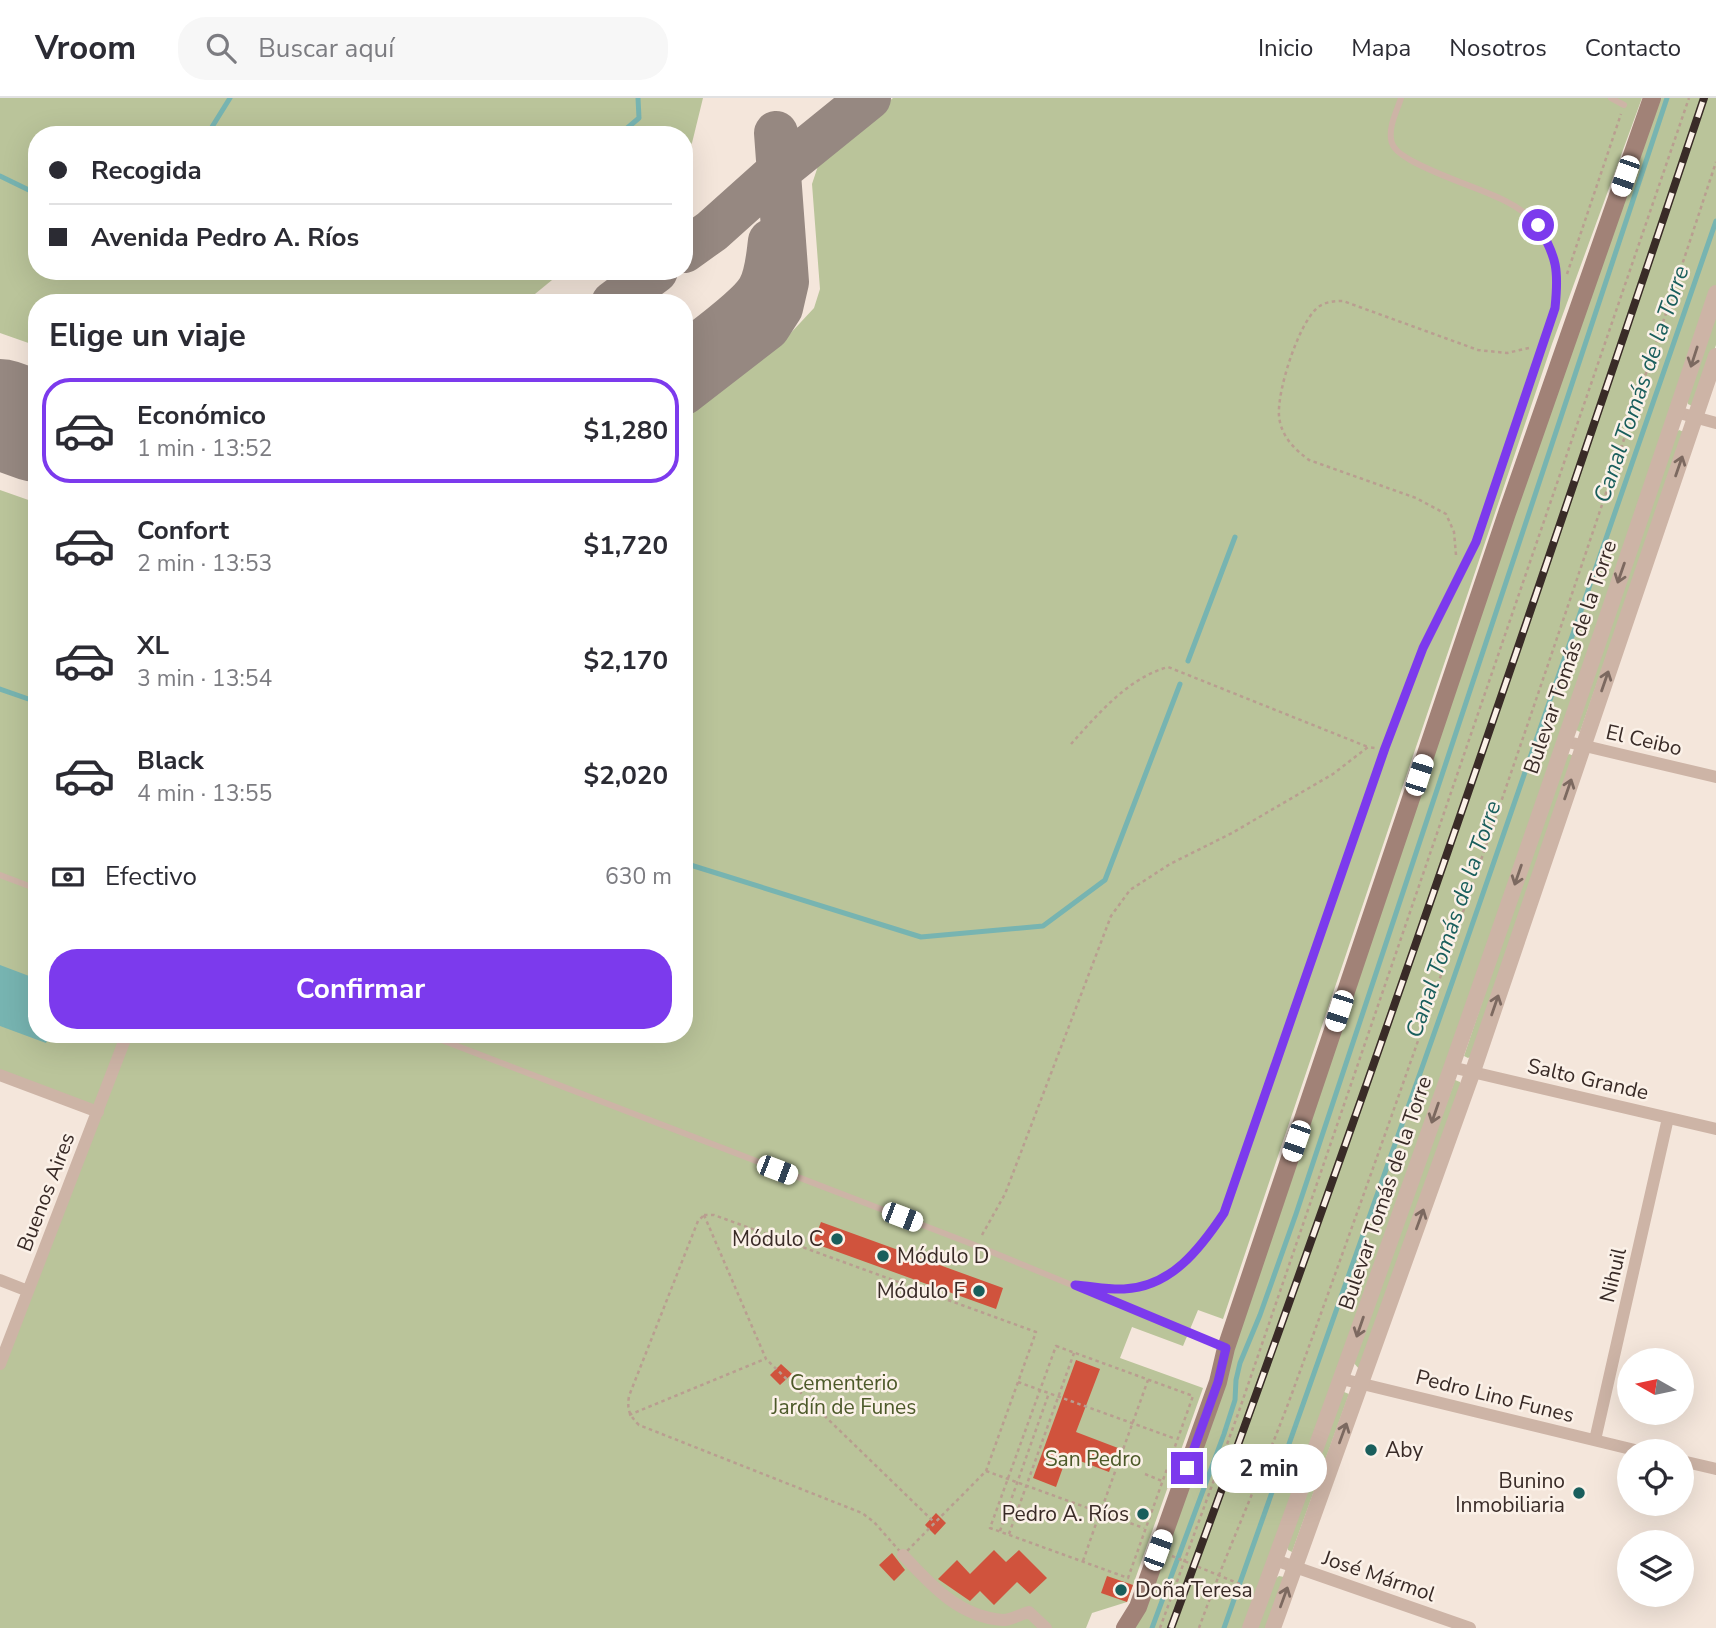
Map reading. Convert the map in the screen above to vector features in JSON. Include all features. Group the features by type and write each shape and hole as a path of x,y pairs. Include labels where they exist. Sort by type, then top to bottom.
{"main road":[{"path":"1125,1628 1138,1607 1218,1382 1226,1348 1507,513 1652,98"}],"street":[{"name":"Bulevar Tomás de la Torre","path":"1250,1628 1342,1379 1451,1067 1716,293"},
{"name":"Bulevar Tomás de la Torre","path":"1273,1628 1473,1071 1716,356"},
{"path":"1676,412 1716,423"},
{"name":"El Ceibo","path":"1564,741 1716,777"},
{"name":"Buenos Aires","path":"0,1364 124,1043"},
{"name":"Salto Grande","path":"1451,1067 1716,1129"},
{"path":"0,1075 97,1112"},
{"name":"Nihuil","path":"1595,1440 1668,1118"},
{"path":"0,1280 28,1291"},
{"name":"Pedro Lino Funes","path":"1342,1379 1617,1446"},
{"path":"1694,1464 1716,1469"},
{"path":"903,1555 933,1586 962,1610 1005,1620 1029,1612 1046,1628"},
{"name":"José Mármol","path":"1275,1560 1470,1628"}],"lane":[{"path":"1075,1285 1125,1290 1164,1279 1199,1250 1224,1213 1385,748 1423,648 1476,542 1555,308 1558,279 1553,250 1538,225 1523,209 1400,154 1391,141 1392,123 1401,98"},
{"path":"1611,98 1624,105"},
{"path":"0,875 28,886"},
{"path":"449,1043 976,1246 1226,1348"}],"path":[{"path":"1160,1628 1238,1414 1689,98"},
{"path":"1555,308 1624,105"},
{"path":"1199,1628 1218,1574 1289,1402 1354,1220 1634,410 1716,162"},
{"path":"1452,566 1456,555 1454,532 1446,514 1416,498 1309,460 1294,449 1284,434 1279,417 1280,399 1300,337 1317,308 1328,302 1342,301 1478,350 1507,353 1528,349 1546,336"},
{"path":"1071,744 1103,708 1151,671 1168,667 1368,747 1385,748"},
{"path":"976,1246 1005,1194 1111,916 1130,890 1170,864 1232,833 1333,774 1368,747"},
{"path":"704,1215 766,1359 936,1524"},
{"path":"704,1215 714,1215 1036,1332 986,1471 903,1555 874,1522 862,1513 639,1424 629,1415 629,1396 698,1221 704,1215"},
{"path":"1056,1346 1148,1380 1194,1396 1128,1578 990,1528 1056,1346"},
{"path":"1009,1534 1074,1353"},
{"path":"629,1415 766,1359"},
{"path":"1104,1514 1102,1508 1148,1380"},
{"path":"1018,1382 1195,1446"},
{"path":"1000,1531 1049,1393"},
{"path":"986,1471 1096,1511 1099,1517"},
{"path":"1145,1474 1163,1481"},
{"path":"1096,1511 1102,1508"},
{"path":"1104,1514 1163,1536"},
{"path":"1083,1561 1099,1517 1104,1514"},
{"path":"1177,1558 1235,1580 1243,1586"}],"green space":[{"path":"0,98 703,98 693,139 693,126 28,126 28,280 552,280 535,294 28,294 28,343 0,333"},
{"path":"893,98 1642,98 1552,344 1223,1319 1198,1310 1183,1346 1132,1327 1120,1358 1203,1388 1127,1602 1092,1613 1086,1628 0,1628 0,1364 97,1112 0,1075 0,490 28,500 28,1043 693,1043 693,408 787,337 814,308 820,289 812,184 818,166 829,151"},
{"path":"1652,98 1716,98 1716,293 1250,1628 1125,1628"},
{"path":"1716,311 1716,345 1696,404 1692,406 1687,399"},
{"path":"1679,430 1684,432 1580,732 1576,730 1675,434"},
{"path":"1569,754 1574,756 1472,1056 1468,1058 1464,1056 1564,758"},
{"path":"1455,1080 1460,1082 1461,1087 1359,1369 1353,1362"},
{"path":"1344,1392 1349,1394 1292,1552 1287,1545"},
{"path":"1284,1577 1268,1628 1257,1628 1275,1579"}],"water":[{"path":"0,965 28,976 28,1036 0,1026"}],"building":[{"path":"821,1222 1003,1288 996,1309 813,1243"},
{"path":"1076,1360 1100,1369 1076,1432 1118,1448 1109,1472 1067,1456 1056,1487 1033,1478"},
{"path":"781,1364 792,1374 780,1385 770,1375"},
{"path":"936,1513 946,1523 935,1535 925,1525"},
{"path":"994,1550 1006,1562 1019,1550 1047,1578 1030,1594 1017,1582 994,1605 980,1591 970,1601 938,1579 957,1560 970,1574"},
{"path":"892,1553 905,1570 894,1581 879,1565"},
{"path":"1107,1576 1133,1585 1127,1602 1101,1593"}],"waterway":[{"path":"213,126 230,98"},
{"path":"630,126 639,118 638,98"},
{"path":"1152,1628 1224,1434 1235,1400 1240,1363 1296,1214 1667,98"},
{"path":"0,176 28,190"},
{"name":"Canal Tomás de la Torre","path":"1224,1628 1453,980 1716,221"},
{"path":"1188,661 1235,537"},
{"path":"693,866 921,937 1043,926 1105,880 1180,684"},
{"path":"0,689 28,699"}],"taxiway":[{"path":"693,245 869,98"},
{"path":"693,386 768,328 781,308 787,282 776,133"},
{"path":"693,348 735,314 759,289 767,265 770,241"},
{"path":"625,294 644,280"},
{"path":"17,420 28,427"}],"runway":[{"path":"0,414 28,424"}],"railway":[{"path":"1171,1628 1241,1438 1443,865 1704,98"}],"place":[{"name":"Módulo C","path":"837,1239"},
{"name":"Módulo D","path":"883,1256"},
{"name":"Módulo F","path":"979,1291"},
{"name":"Aby","path":"1371,1450"},
{"name":"Bunino Inmobiliaria","path":"1579,1493"},
{"name":"Pedro A. Ríos","path":"1143,1514"},
{"name":"Doña Teresa","path":"1121,1590"}],"route":[{"path":"1187,1468 1218,1382 1226,1348 1075,1285 1125,1290 1164,1279 1199,1250 1224,1213 1385,748 1423,648 1476,542 1555,308 1558,279 1553,250 1538,225"}],"park label":[{"name":"Cementerio Jardín de Funes","path":"844,1395"},
{"name":"San Pedro","path":"1093,1459"}]}
